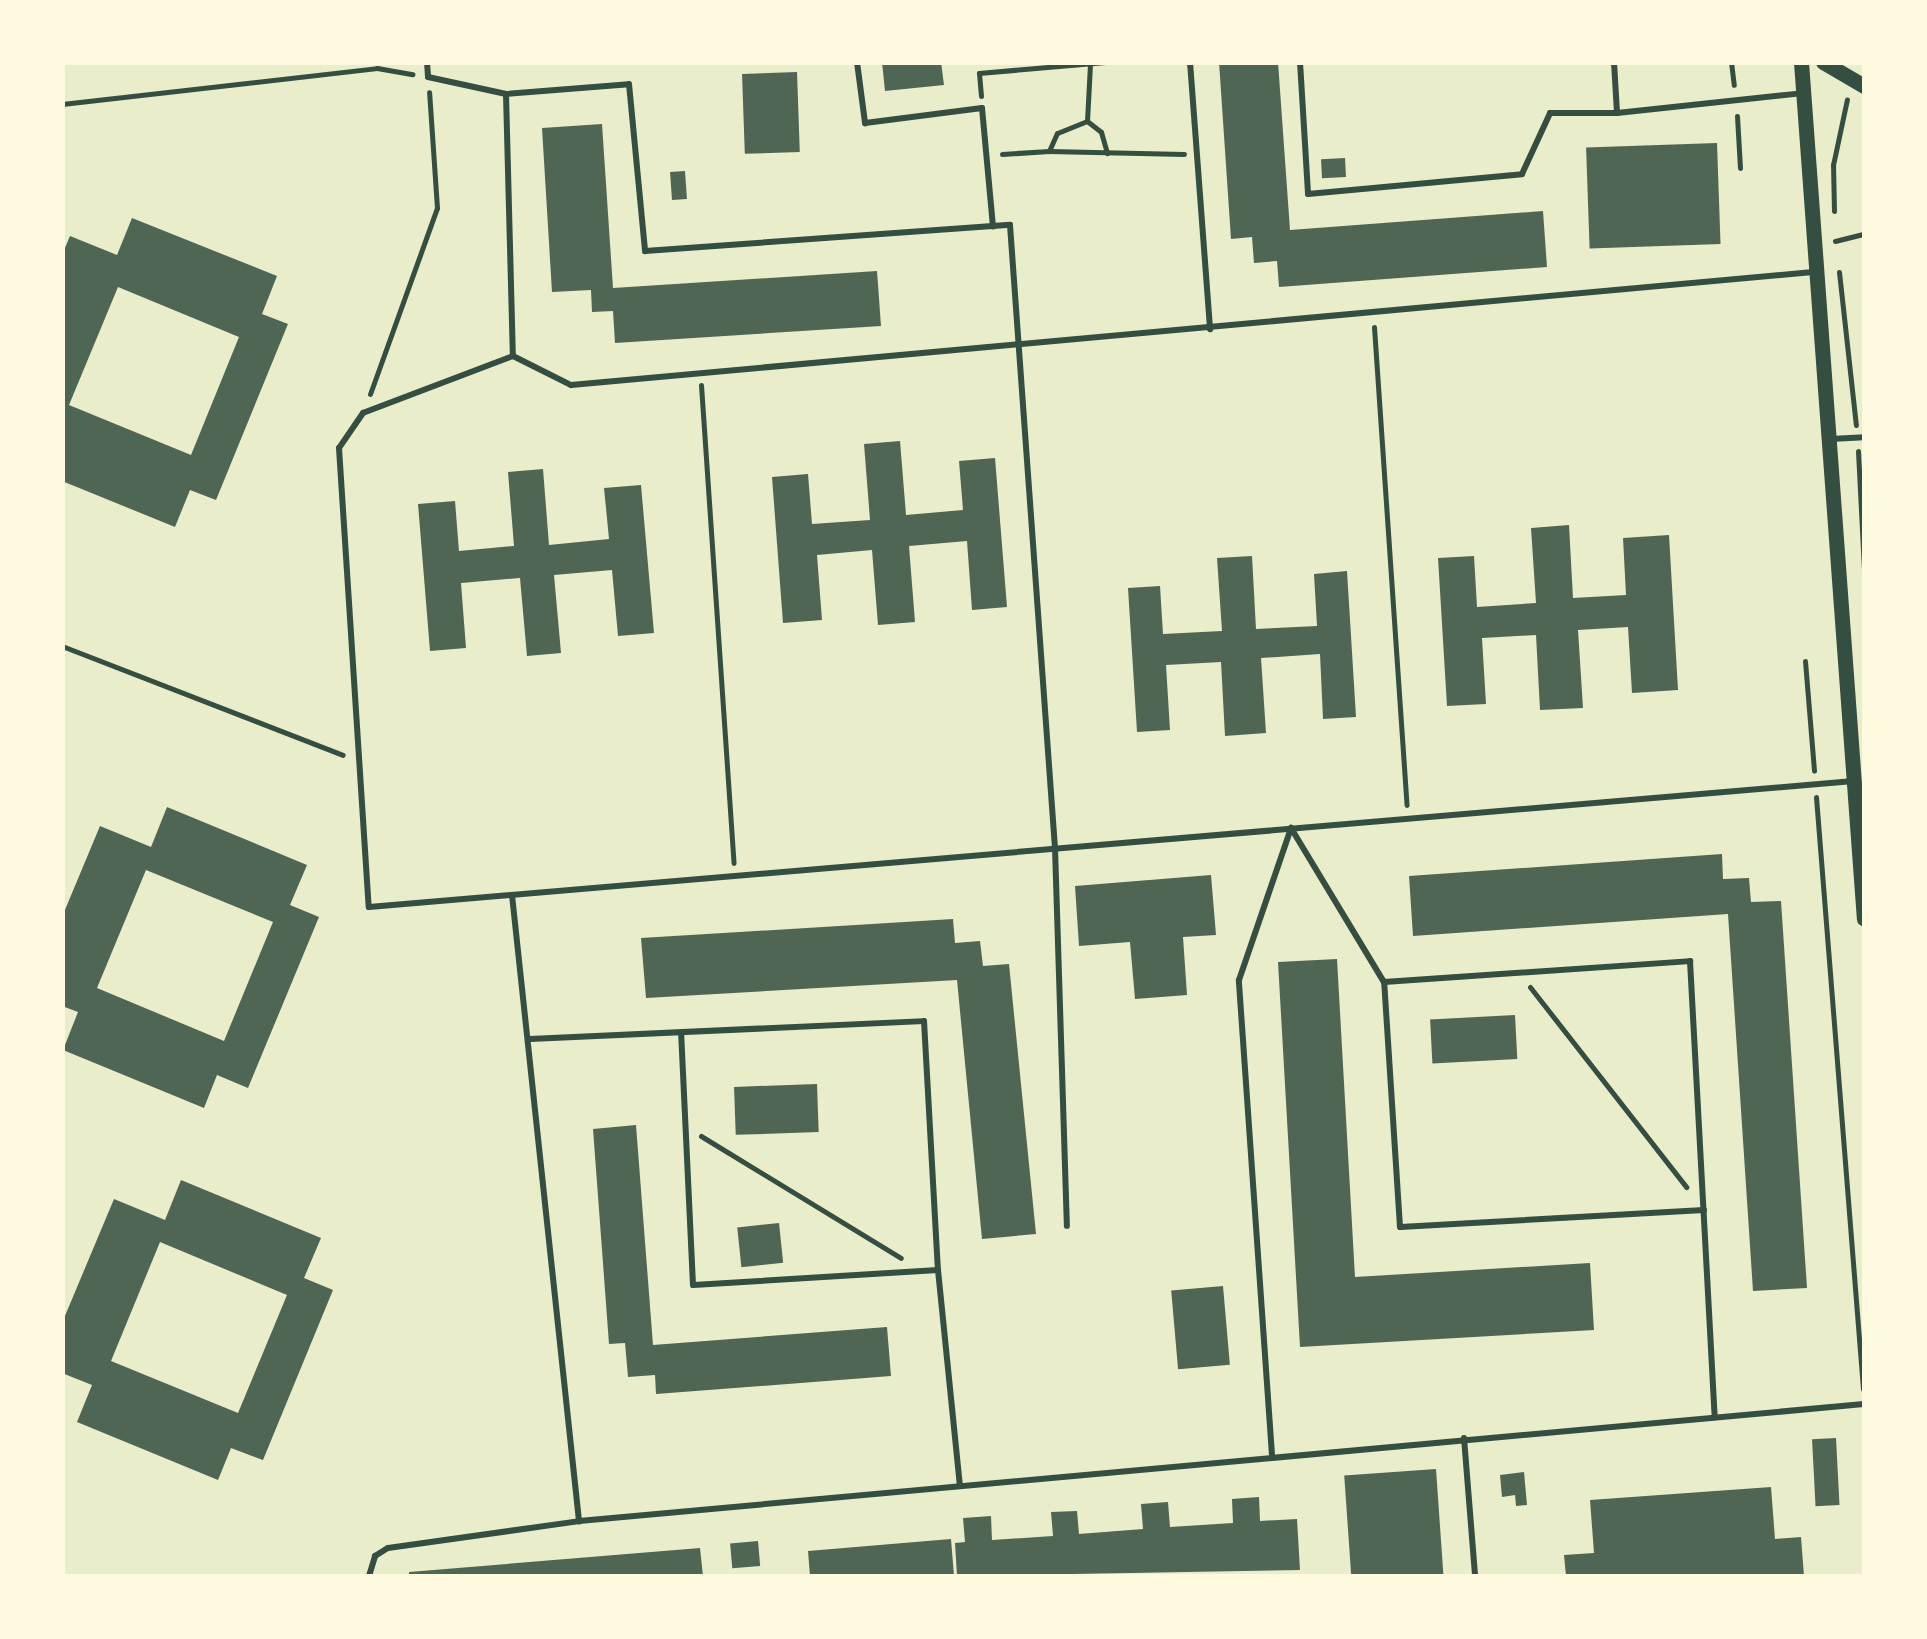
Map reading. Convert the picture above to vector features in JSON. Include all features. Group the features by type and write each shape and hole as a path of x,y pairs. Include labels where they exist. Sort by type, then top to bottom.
{"street":[{"path":"1801,62 1864,919"},
{"path":"1823,62 1858,82"}],"lane":[{"path":"427,62 428,77 506,94 628,84 645,251 1010,225 1055,848 1067,1226"},
{"path":"856,62 865,124 982,108 993,226"},
{"path":"1190,62 1210,329"},
{"path":"1300,62 1308,194 1522,174 1550,113 1616,113 1802,93"},
{"path":"1614,62 1616,113"},
{"path":"506,94 513,356"},
{"path":"1815,272 700,377 572,385 513,356 363,413 339,448 369,907 1854,780"},
{"path":"1828,440 1861,438"},
{"path":"1290,828 1384,982 1400,1227 1704,1210"},
{"path":"1272,1454 1239,980 1290,828"},
{"path":"512,895 579,1521"},
{"path":"1384,982 1690,961 1715,1417"},
{"path":"530,1039 924,1021 938,1270 960,1486"},
{"path":"681,1032 693,1285 938,1270"},
{"path":"369,1576 375,1556 388,1548 579,1521 1272,1454 1864,1404"},
{"path":"1464,1438 1476,1576"}],"path":[{"path":"982,108 979,73 1106,62"},
{"path":"1088,121 1090,64"},
{"path":"62,104 377,68 428,77 437,208 363,413"},
{"path":"1858,82 1833,165 1835,242 1861,438 1864,569"},
{"path":"1048,151 1057,133 1088,121"},
{"path":"1088,121 1101,132 1108,154"},
{"path":"986,155 1048,151 1197,154"},
{"path":"1835,242 1864,234"},
{"path":"1373,314 1408,818"},
{"path":"700,377 735,876"},
{"path":"62,646 360,762"},
{"path":"1805,661 1864,1404"},
{"path":"1519,973 1704,1210"},
{"path":"686,1126 922,1271"}],"building":[{"path":"882,62 941,62 944,85 885,91"},
{"path":"1219,62 1278,62 1290,230 1543,211 1547,267 1279,287 1277,261 1254,263 1252,237 1231,239"},
{"path":"797,72 800,152 745,154 742,74"},
{"path":"602,124 613,288 877,271 881,326 615,343 613,311 592,312 591,290 552,292 542,128"},
{"path":"1717,143 1721,244 1590,249 1586,148"},
{"path":"1345,158 1346,177 1322,178 1321,159"},
{"path":"685,171 687,199 672,200 670,172"},
{"path":"132,218 277,276 262,314 288,324 216,500 190,490 175,527 62,481 62,255 70,236 117,255","holes":["118,287 239,337 191,455 69,405"]},
{"path":"900,441 906,515 963,510 959,461 995,458 1007,607 972,610 967,541 909,546 915,622 878,625 872,550 817,555 822,620 783,623 772,477 808,474 812,524 870,520 864,444"},
{"path":"543,469 549,545 609,539 604,488 641,485 654,633 618,636 612,570 554,575 561,653 527,656 520,578 461,583 466,648 430,651 418,504 455,501 459,551 514,546 508,472"},
{"path":"1569,525 1573,598 1626,595 1623,538 1669,535 1678,690 1632,693 1628,627 1578,630 1583,708 1540,710 1536,635 1482,638 1486,704 1447,706 1438,558 1474,556 1477,607 1536,603 1531,528"},
{"path":"1252,556 1256,629 1317,626 1314,574 1347,571 1356,717 1323,719 1320,654 1261,658 1266,733 1225,736 1221,662 1166,665 1170,730 1137,732 1128,588 1160,586 1163,634 1222,631 1217,558"},
{"path":"167,807 307,865 290,905 319,917 248,1088 217,1075 204,1108 63,1050 78,1012 62,1006 62,917 100,826 151,847","holes":["146,870 273,922 224,1041 97,988"]},
{"path":"1722,854 1723,879 1749,878 1751,902 1781,901 1807,1288 1753,1291 1728,914 1413,936 1409,876"},
{"path":"1211,875 1216,935 1183,937 1187,995 1135,999 1130,942 1079,946 1075,886"},
{"path":"953,919 955,943 980,941 983,966 1009,964 1036,1234 982,1239 957,980 646,998 641,938"},
{"path":"1337,959 1355,1277 1590,1263 1594,1330 1300,1347 1278,962"},
{"path":"1515,1015 1517,1059 1432,1063 1430,1019"},
{"path":"817,1084 819,1132 736,1135 734,1087"},
{"path":"636,1125 653,1345 887,1327 891,1376 656,1394 655,1375 628,1377 625,1343 609,1344 593,1129"},
{"path":"181,1180 321,1238 304,1278 333,1290 263,1460 231,1448 218,1480 77,1422 92,1385 62,1373 62,1323 114,1199 165,1220","holes":["160,1242 287,1295 238,1413 111,1361"]},
{"path":"779,1223 783,1263 741,1267 737,1227"},
{"path":"1223,1286 1230,1365 1178,1369 1171,1291"},
{"path":"1836,1438 1840,1505 1816,1506 1812,1439"},
{"path":"1436,1469 1443,1576 1351,1576 1344,1475"},
{"path":"1524,1472 1527,1505 1516,1506 1515,1495 1502,1497 1500,1475"},
{"path":"1771,1487 1775,1539 1801,1537 1804,1576 1566,1576 1564,1555 1594,1553 1590,1500"},
{"path":"1259,1497 1260,1521 1297,1519 1300,1570 957,1576 955,1543 965,1542 963,1518 991,1516 992,1540 1053,1536 1051,1512 1077,1511 1079,1534 1143,1529 1141,1504 1168,1502 1170,1527 1233,1523 1232,1499"},
{"path":"951,1539 954,1576 810,1576 808,1551"},
{"path":"758,1541 760,1566 732,1568 730,1543"},
{"path":"700,1548 703,1576 409,1576 409,1572"}]}
